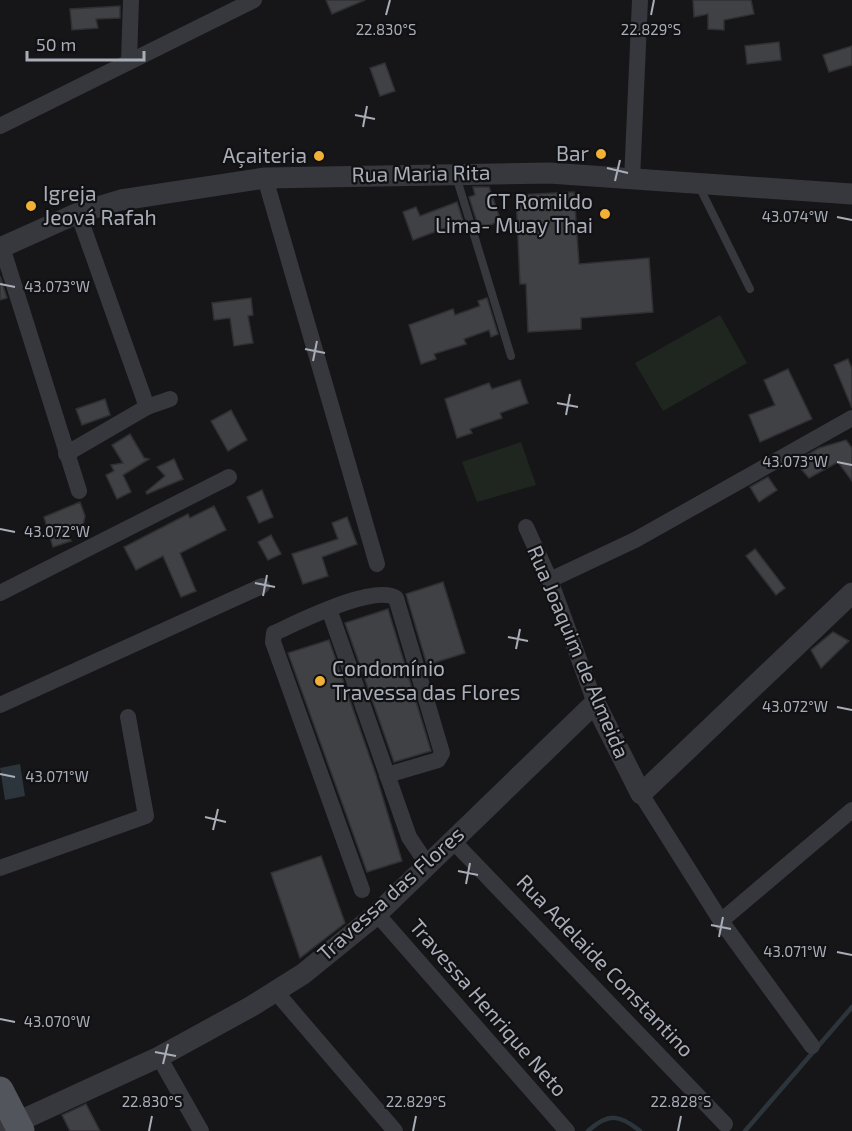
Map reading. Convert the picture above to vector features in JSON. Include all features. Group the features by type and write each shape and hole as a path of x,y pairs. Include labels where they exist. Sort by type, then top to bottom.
{"main road":[{"path":"0,1090 12,1128"}],"street":[{"path":"129,61 131,0"},
{"path":"0,126 254,0"},
{"path":"632,180 640,0"},
{"name":"Rua Maria Rita","path":"1,247 78,213 130,198 265,178 549,172 632,180 852,194"},
{"path":"265,178 377,564"},
{"path":"78,213 147,407"},
{"path":"1,247 79,491"},
{"path":"66,454 147,407 170,399"},
{"path":"550,580 636,540 852,418"},
{"path":"0,592 229,477"},
{"name":"Rua Joaquim de Almeida","path":"526,527 550,580 595,703 641,794 721,921 812,1046"},
{"path":"0,705 262,586"},
{"path":"362,890 273,642 274,633 329,609 380,593 396,598 442,753 438,760 387,775"},
{"path":"641,794 852,594"},
{"path":"329,609 409,837 427,864"},
{"name":"Travessa das Flores","path":"12,1128 159,1057 276,992 303,974 376,914 595,703"},
{"path":"0,868 146,816 147,810 128,717"},
{"path":"721,921 852,810"},
{"name":"Rua Adelaide Constantino","path":"452,840 725,1124"},
{"name":"Travessa Henrique Neto","path":"376,914 567,1131"},
{"path":"276,992 395,1131"},
{"path":"159,1057 201,1131"}],"lane":[{"path":"455,173 512,356"},
{"path":"698,184 750,289"}],"shaded area":[{"path":"720,315 747,363 663,411 635,363"},
{"path":"521,442 536,485 477,502 462,462"},
{"path":"20,764 25,796 5,800 0,768"}],"building":[{"path":"326,0 365,0 332,14"},
{"path":"693,0 751,0 754,14 724,20 724,30 708,29 708,14 694,17"},
{"path":"120,6 120,18 96,19 98,28 72,30 70,9"},
{"path":"779,42 781,60 747,64 745,46"},
{"path":"852,46 852,65 829,72 823,55"},
{"path":"385,63 395,91 380,96 370,68"},
{"path":"473,187 489,187 501,221 479,229 469,197 475,195"},
{"path":"574,192 579,264 649,258 653,312 581,318 581,329 528,332 526,284 520,284 516,195"},
{"path":"457,202 467,233 461,222 413,240 403,212 416,207 420,216"},
{"path":"0,276 7,298 0,300"},
{"path":"251,298 253,315 248,316 253,343 234,346 230,318 214,320 212,303"},
{"path":"487,298 498,334 491,337 489,330 464,339 466,344 434,354 436,359 421,364 409,325 453,309 455,315 480,306 478,301"},
{"path":"848,359 852,369 852,408 834,365"},
{"path":"788,369 812,419 760,442 749,415 775,405 764,380"},
{"path":"520,380 528,403 500,413 502,418 470,429 472,433 457,438 445,399 489,383 492,389"},
{"path":"105,399 110,415 82,425 76,409"},
{"path":"231,410 247,440 228,451 211,421"},
{"path":"130,434 144,458 149,459 123,475 131,492 117,499 106,475 114,471 111,465 123,463 112,445"},
{"path":"846,440 852,448 852,481 838,462 809,478 795,462 819,448"},
{"path":"174,459 183,479 147,494 146,492 165,476 157,467"},
{"path":"768,477 777,490 759,502 750,487"},
{"path":"262,490 273,517 259,523 247,497"},
{"path":"80,502 85,516 83,526 69,532 71,541 53,547 44,517"},
{"path":"214,506 226,530 180,553 196,591 181,597 163,556 136,570 124,547 188,514 190,518"},
{"path":"347,517 357,544 322,557 328,576 303,584 292,554 338,539 332,523"},
{"path":"271,535 281,554 268,560 258,542"},
{"path":"755,549 785,588 776,595 746,556"},
{"name":"Condomínio Travessa das Flores","path":"443,582 465,653 427,665 406,594"},
{"path":"388,609 431,751 394,762 345,623"},
{"path":"833,632 849,641 821,668 811,650"},
{"path":"329,640 376,775 402,861 367,872 288,653"},
{"path":"321,856 345,923 300,958 271,873"},
{"path":"86,1104 100,1131 70,1131 62,1115"}],"waterway":[{"path":"745,1131 852,1007"},
{"path":"588,1131 602,1121 614,1118 626,1121 640,1131"}],"place":[{"name":"Bar","path":"601,154"},
{"name":"Açaiteria","path":"319,156"},
{"name":"Igreja Jeová Rafah","path":"31,206"},
{"name":"CT Romildo Lima- Muay Thai","path":"605,214"},
{"name":"Condomínio Travessa das Flores","path":"320,681"}]}
